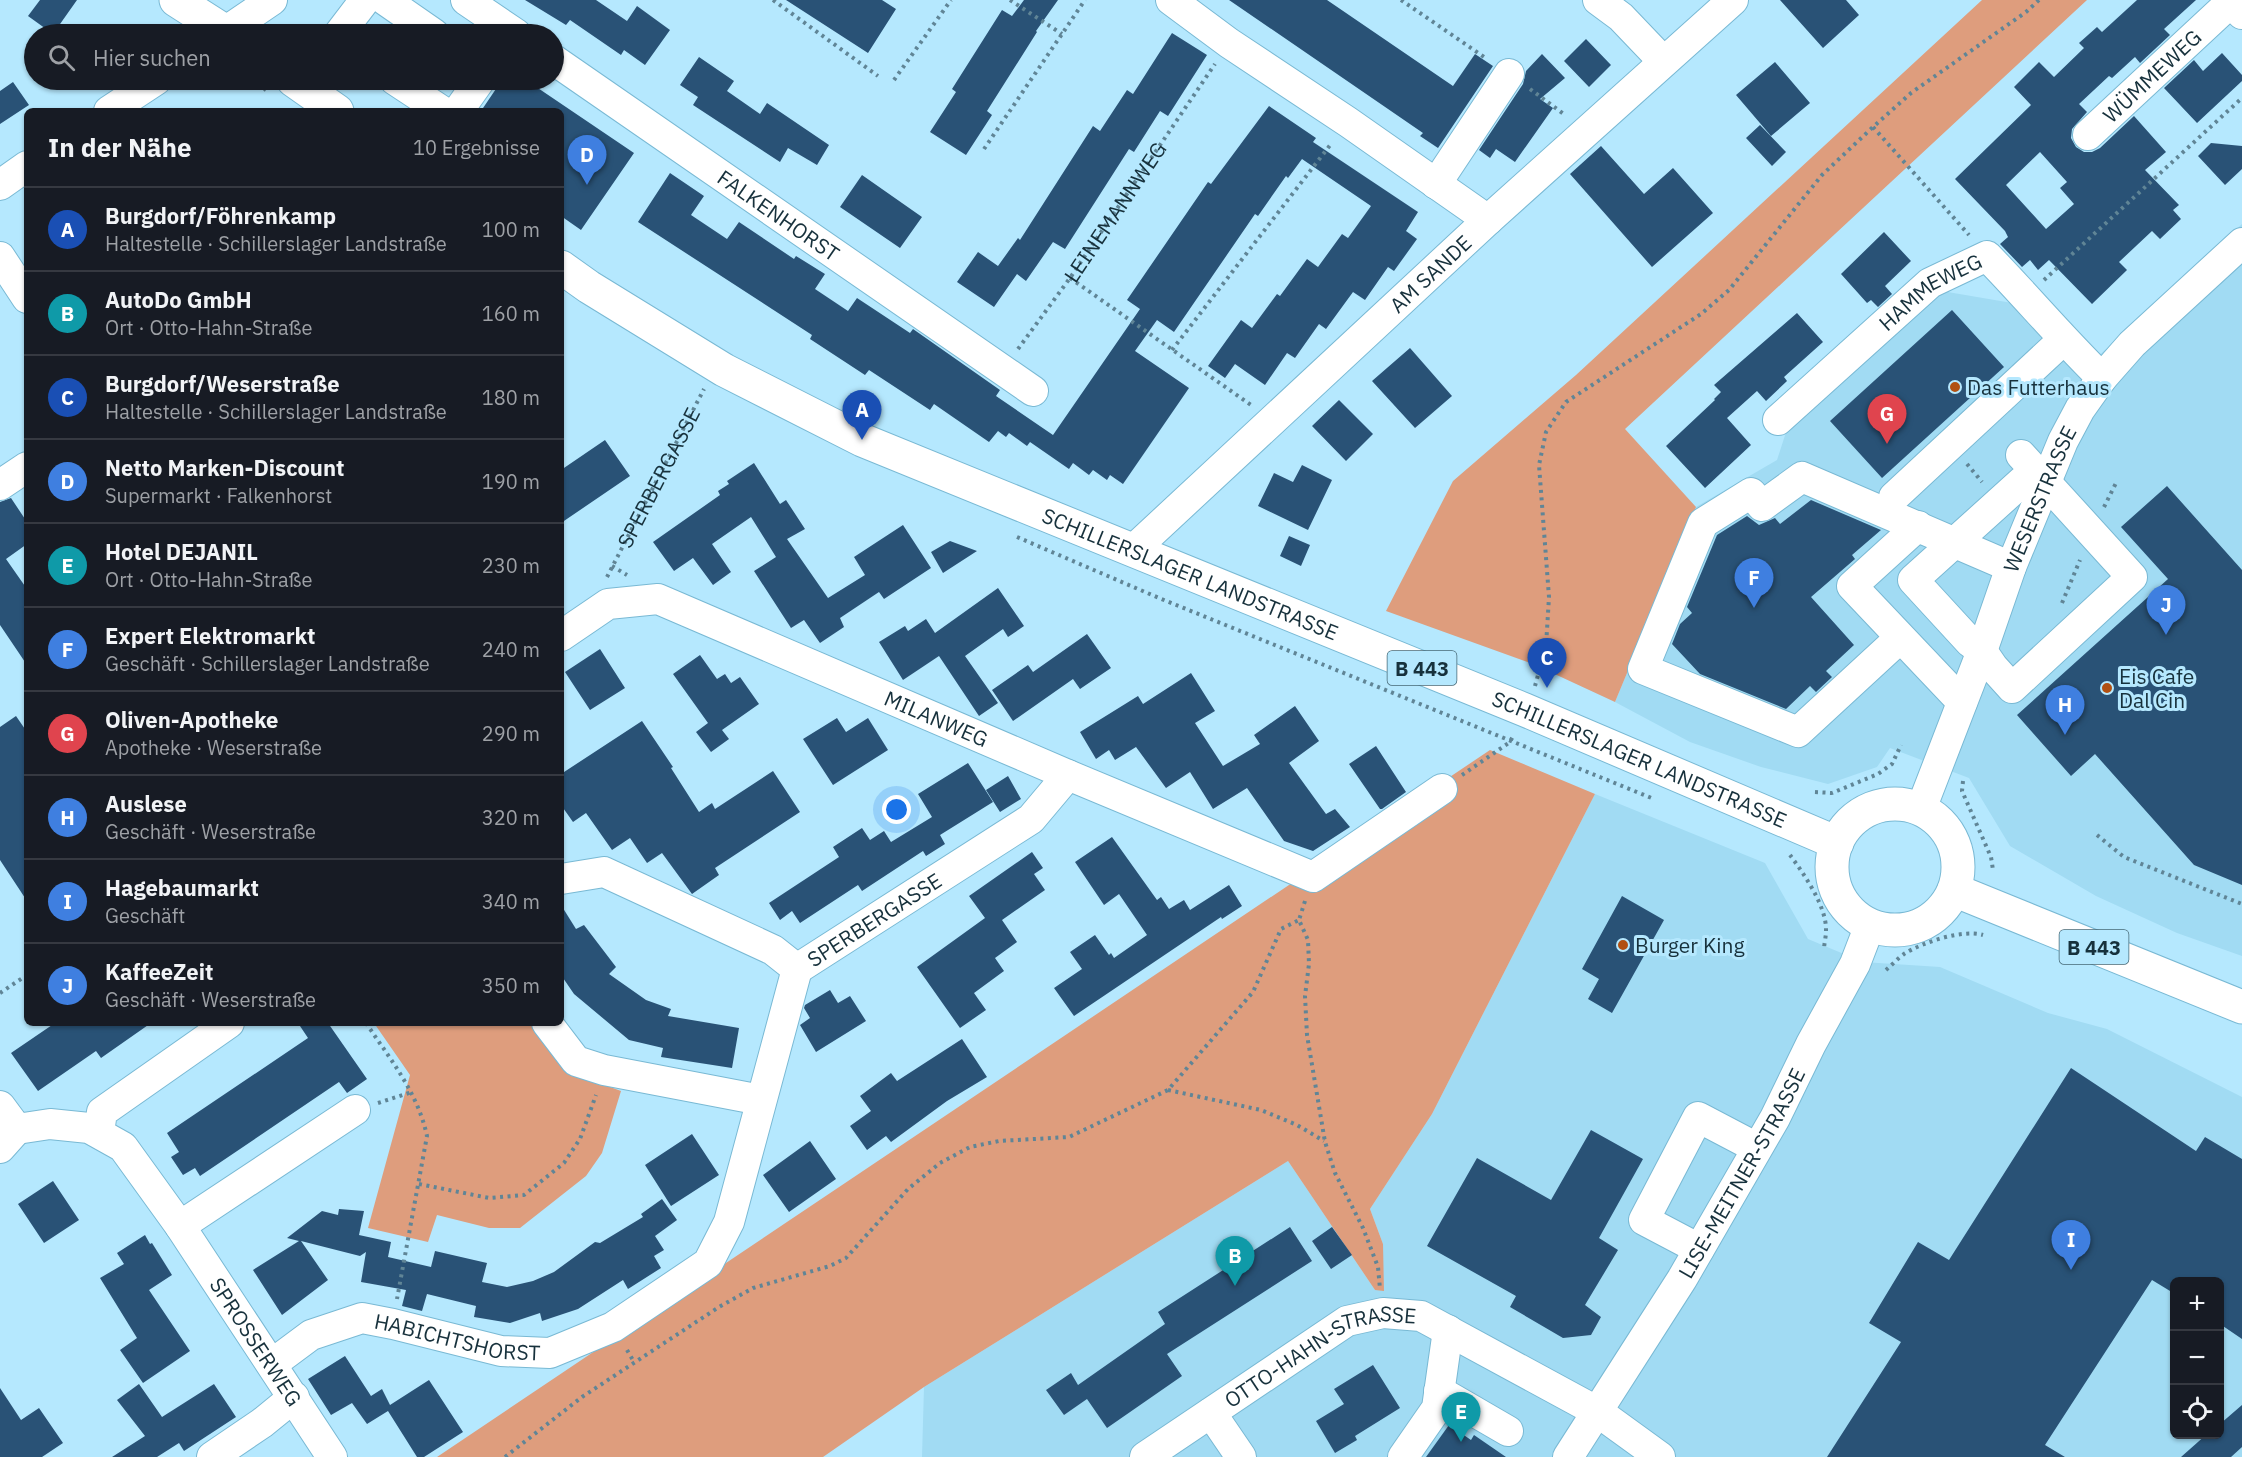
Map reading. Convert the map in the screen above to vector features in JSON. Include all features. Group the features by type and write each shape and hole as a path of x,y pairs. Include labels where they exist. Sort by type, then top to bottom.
{"main road":[{"path":"176,0 211,24"},
{"path":"307,90 333,108"},
{"name":"SCHILLERSLAGER LANDSTRASSE","path":"564,269 724,370 862,440 1525,710 1837,843"},
{"path":"1901,804 1921,809 1936,819 1948,833 1956,850 1958,868 1954,890 1938,914 1923,923 1908,929 1891,930 1870,925 1859,919 1847,907 1838,893 1833,877 1833,860 1837,843 1848,826 1863,813 1872,809 1901,804"},
{"name":"B 443","path":"1954,890 2242,1006"}],"street":[{"path":"240,24 272,0"},
{"path":"346,24 364,0"},
{"path":"385,0 420,24"},
{"path":"466,0 501,24"},
{"path":"1171,0 1229,43 1348,122 1488,220"},
{"path":"1598,0 1621,17 1663,62"},
{"name":"AM SANDE","path":"1133,550 1488,220 1733,0"},
{"name":"WÜMMEWEG","path":"2088,135 2231,2 2242,14"},
{"name":"FALKENHORST","path":"564,67 1033,391"},
{"path":"1436,184 1509,74"},
{"path":"114,108 141,90"},
{"path":"410,90 437,108"},
{"path":"460,108 473,90"},
{"path":"0,185 24,168"},
{"name":"WESERSTRASSE","path":"1921,809 1982,651 2011,567 2034,469 2067,433 2080,409 2102,378 2132,344 2242,243"},
{"name":"HAMMEWEG","path":"1778,420 1930,283 1987,256 2027,296 2063,340 2102,378"},
{"path":"0,257 24,293"},
{"path":"1893,497 2063,340"},
{"path":"0,484 24,469"},
{"path":"2034,469 2133,577 2013,688 1993,667 1982,651 1913,580 2000,503 2034,469"},
{"path":"1900,638 1798,732 1643,669 1703,524 1751,493 1762,506 1802,477 2011,567"},
{"path":"1918,526 1852,586 1962,702"},
{"name":"MILANWEG","path":"564,634 608,604 658,598 1068,775 1313,876"},
{"name":"SPERBERGASSE","path":"564,879 604,872 773,950 797,969 1031,819 1068,775"},
{"path":"1313,876 1442,789"},
{"name":"LISE-MEITNER-STRASSE","path":"1568,1457 1700,1249 1757,1148 1855,964 1870,925"},
{"name":"HABICHTSHORST","path":"272,1364 311,1335 363,1318 394,1316 501,1351 550,1353 613,1328 708,1263 729,1222 797,969"},
{"path":"99,1132 102,1112 225,1026"},
{"path":"549,1026 576,1060 604,1070 760,1100"},
{"path":"180,1226 355,1110"},
{"path":"1700,1249 1644,1220 1698,1117 1757,1148"},
{"name":"SPROSSERWEG","path":"6,1128 50,1124 90,1128 123,1147 180,1226 332,1457"},
{"name":"OTTO-HAHN-STRASSE","path":"1145,1457 1347,1321 1383,1313 1421,1316 1598,1412"},
{"path":"1403,1457 1437,1408 1448,1330"},
{"path":"1439,1391 1508,1431"},
{"path":"212,1457 262,1423 294,1397"},
{"path":"1598,1412 1660,1457"},
{"path":"1211,1413 1241,1457"}],"path":[{"path":"773,0 878,76"},
{"path":"894,80 951,0"},
{"path":"1010,0 1062,34"},
{"path":"984,149 1085,0"},
{"path":"1401,0 1587,130"},
{"path":"1442,789 1510,742 1538,678 1546,646 1548,597 1539,465 1546,432 1566,402 1701,314 1729,290 1822,175 1873,127 1911,93 2026,12 2039,0"},
{"name":"LEINEMANNWEG","path":"1229,43 1070,278 1272,420"},
{"path":"2027,296 2242,98"},
{"path":"1172,350 1348,122"},
{"path":"1873,127 1987,256"},
{"path":"1002,371 1070,278"},
{"name":"SPERBERGASSE","path":"612,566 704,389"},
{"path":"1950,445 2000,503"},
{"path":"2058,613 2092,531 2117,480"},
{"path":"1510,742 1655,799"},
{"path":"1815,792 1832,793 1878,774 1892,764 1900,745"},
{"path":"1963,780 1962,791 1991,856 1993,870"},
{"path":"2097,835 2124,857 2242,904"},
{"path":"1788,852 1815,895 1825,919 1824,950"},
{"path":"1313,876 1299,920 1308,940 1309,964 1305,996 1307,1035 1325,1142 1335,1173 1363,1228 1378,1267 1383,1313"},
{"path":"505,1457 582,1397 719,1307 753,1288 830,1266 846,1258 908,1190 940,1163 970,1147 999,1141 1069,1137 1168,1090 1253,992 1281,929 1299,920"},
{"path":"1886,970 1904,954 1954,934 1972,932"},
{"path":"0,993 24,977"},
{"path":"368,1026 412,1092 423,1114 427,1136 394,1316"},
{"path":"419,1184 489,1198 524,1195 564,1163 580,1139 604,1070"},
{"path":"1168,1090 1261,1110 1297,1125 1325,1142"},
{"path":"355,1110 412,1092"}],"shaded area":[{"path":"1982,0 2087,0 1625,429 1696,507 1615,702 1533,664 1386,611 1453,481 1576,375"},
{"path":"2242,224 2242,956 2177,933 2096,896 2010,846 1969,778 1890,748 1877,767 1828,784 1761,767 1690,742 1615,702 1696,507 1777,460 1788,426 1936,290 2018,304 2081,372"},
{"path":"1490,750 1595,794 1432,1114 1370,1209 1383,1244 1384,1291 1375,1290 1288,1161 924,1387 823,1457 437,1457"},
{"path":"1595,794 1765,863 1808,939 1863,962 1940,967 2048,1013 2107,1029 2242,1097 2242,1457 922,1457 924,1387 1288,1161 1375,1290 1383,1244 1370,1209 1432,1114"},
{"path":"376,1026 540,1026 575,1074 621,1091 602,1153 586,1176 520,1228 489,1228 437,1215 428,1242 368,1228 410,1075"}],"building":[{"path":"40,0 77,0 60,24 39,24 28,16"},
{"path":"525,0 596,0 627,21 637,6 670,30 645,65 624,50 621,55 570,20 566,25"},
{"path":"786,0 882,0 896,9 868,53"},
{"path":"1024,0 1058,0 1036,31 987,111 992,115 966,155 930,132 956,92 952,89 1002,10 1012,16"},
{"path":"1229,0 1327,0 1453,86 1475,54 1493,66 1438,148 1420,136 1423,133"},
{"path":"1780,0 1846,0 1859,15 1823,48"},
{"path":"2137,0 2196,0 2164,29 2170,35 2140,63 2135,57 2112,78 2109,76 2079,104 2087,112 2072,129 2071,138 2076,147 2084,152 2092,152 2100,148 2134,116 2166,152 2145,170 2179,205 2173,210 2181,219 2160,239 2152,231 2119,262 2127,270 2092,304 2049,260 2038,270 2030,260 2022,267 2000,244 2008,237 2005,231 1955,179 2031,105 2014,87 2039,62 2054,77 2084,48 2079,43 2097,27 2102,32","holes":["2040,152 2067,182 2060,188 2074,204 2046,229 2006,185"]},
{"path":"1172,33 1207,55 1168,116 1160,111 1134,152 1129,149 1065,249 1053,242 1026,281 1017,274 994,307 957,282 978,252 998,266 1018,238 1020,240 1093,126 1100,131 1127,90 1133,94"},
{"path":"1586,39 1611,65 1589,87 1564,61"},
{"path":"2222,53 2242,75 2242,81 2197,123 2164,88 2194,60 2203,71"},
{"path":"1542,54 1565,78 1540,99 1553,108 1515,162 1496,149 1490,158 1479,150 1523,84 1526,71"},
{"path":"699,57 734,81 727,91 760,114 767,103 829,145 817,165 788,148 780,162 693,105 698,97 680,85"},
{"path":"1775,62 1810,103 1771,136 1736,95"},
{"path":"13,82 29,105 0,124 0,91"},
{"path":"495,90 541,90 634,153 581,230 564,218 564,108 483,108"},
{"path":"1269,106 1316,138 1313,142 1418,212 1406,231 1417,239 1394,271 1388,267 1365,300 1353,292 1326,329 1319,324 1295,358 1287,353 1265,385 1235,364 1225,378 1208,366 1241,320 1252,328 1277,294 1280,296 1307,259 1318,267 1342,234 1348,238 1371,206 1302,159 1288,178 1286,176 1258,216 1255,214 1174,332 1157,320 1135,351 1189,388 1123,484 1110,475 1107,480 1093,470 1089,475 1073,463 1069,469 1030,442 1027,446 1009,433 1006,437 998,431 989,442 934,404 930,410 869,370 865,375 810,339 812,335 638,222 670,173 704,196 691,215 727,239 739,222 794,259 796,256 825,274 815,289 848,311 857,298 910,333 913,329 1000,390 996,396 1053,435 1140,309 1127,300 1208,182 1211,184"},
{"path":"1760,125 1786,152 1772,166 1746,138"},
{"path":"2211,143 2242,146 2242,169 2225,185 2198,156"},
{"path":"1601,146 1644,194 1673,168 1713,213 1652,267 1570,174"},
{"path":"862,175 922,217 900,248 840,207"},
{"path":"1884,232 1911,261 1885,286 1892,294 1878,307 1871,300 1867,303 1841,274"},
{"path":"1952,310 2004,367 1882,478 1830,421"},
{"path":"1797,313 1823,342 1784,377 1787,381 1766,401 1757,391 1727,418 1751,445 1705,488 1666,446 1715,400 1721,392 1714,385"},
{"path":"1410,348 1452,396 1415,428 1372,381"},
{"path":"1339,400 1373,434 1346,461 1312,426"},
{"path":"605,440 630,476 564,521 564,468"},
{"path":"754,463 780,504 786,500 805,529 787,539 828,598 865,575 854,557 903,525 931,568 884,599 879,592 840,618 844,627 820,643 804,620 791,628 754,571 776,557 751,517 712,544 731,572 713,585 693,558 674,571 653,542 720,495 718,491 729,484 727,481"},
{"path":"1302,465 1332,480 1308,530 1258,506 1274,473 1293,482"},
{"path":"2167,486 2242,570 2242,885 2194,865 2095,754 2071,776 2017,715 2168,579 2121,527"},
{"path":"11,498 24,518 24,546 6,559 24,585 24,661 0,625 0,502"},
{"path":"1811,500 1881,530 1852,555 1855,559 1811,597 1854,645 1826,671 1832,677 1816,692 1810,686 1786,709 1700,674 1672,644 1680,624 1692,613 1687,607 1717,535 1747,516 1759,525 1775,518 1780,524"},
{"path":"1289,536 1310,545 1301,566 1280,556"},
{"path":"950,541 977,551 943,573 931,552"},
{"path":"998,588 1024,626 1008,637 1003,629 965,656 998,703 979,716 939,656 903,680 879,642 905,626 908,631 926,619 935,633"},
{"path":"1087,634 1111,668 1080,689 1073,679 1013,721 992,690 1028,665 1033,672"},
{"path":"600,649 625,688 590,710 565,672"},
{"path":"700,655 717,679 725,674 731,683 740,677 759,704 722,730 729,739 711,752 696,732 708,723 673,674"},
{"path":"1191,673 1215,711 1195,723 1223,766 1260,744 1254,735 1295,706 1319,741 1289,763 1326,814 1335,809 1350,827 1313,851 1284,841 1247,788 1213,809 1190,772 1166,788 1136,747 1115,760 1109,750 1096,759 1080,732 1138,696 1143,704"},
{"path":"16,716 24,728 24,896 0,860 0,727"},
{"path":"837,718 846,732 868,718 888,750 833,785 803,739"},
{"path":"642,721 673,767 671,768 699,812 712,803 715,809 773,771 800,812 715,868 719,875 692,894 662,853 647,863 630,838 612,850 586,813 573,822 564,809 564,772"},
{"path":"1376,746 1406,792 1382,809 1349,764"},
{"path":"968,763 993,802 940,835 945,844 926,856 923,851 862,891 858,885 800,923 792,911 780,920 769,903 839,857 833,847 862,828 870,840 884,831 891,842 932,817 918,794"},
{"path":"1008,776 1021,799 1000,812 986,790"},
{"path":"1112,837 1157,900 1161,897 1169,909 1184,900 1190,910 1229,885 1242,906 1222,919 1221,917 1074,1016 1054,988 1082,969 1070,952 1095,935 1109,955 1111,953 1114,958 1147,935 1119,894 1104,905 1075,862"},
{"path":"1032,852 1043,868 1034,874 1045,890 1002,920 1017,942 995,958 1004,971 974,993 986,1010 960,1028 917,967 985,918 969,896"},
{"name":"Burger King","path":"1622,896 1664,920 1612,1013 1588,999 1599,979 1582,969"},
{"path":"564,910 576,929 584,925 616,967 609,974 646,1000 671,1009 668,1016 739,1028 732,1068 661,1057 663,1048 629,1040 574,994 564,979"},
{"path":"830,990 838,1003 850,996 866,1021 816,1052 800,1025 810,1018 804,1008 805,1005"},
{"path":"51,1026 147,1026 101,1058 96,1051 38,1091 11,1053"},
{"path":"300,1026 330,1026 367,1079 347,1093 339,1082 200,1176 195,1168 183,1175 171,1157 179,1152 167,1133 308,1038"},
{"path":"962,1039 987,1077 947,1101 891,1142 886,1136 867,1150 850,1126 871,1111 860,1096 891,1073 897,1081"},
{"path":"2071,1068 2196,1151 2205,1137 2242,1159 2242,1339 2224,1327 2224,1277 2170,1277 2170,1291 2152,1280 2045,1445 2065,1457 1827,1457 1901,1342 1869,1323 1918,1242 1949,1260"},
{"path":"1591,1130 1643,1159 1599,1238 1618,1250 1585,1305 1601,1317 1591,1335 1563,1338 1510,1307 1516,1296 1427,1246 1477,1158 1551,1200"},
{"path":"692,1134 719,1175 671,1206 645,1165"},
{"path":"810,1141 836,1179 789,1212 763,1175"},
{"path":"53,1181 79,1220 44,1243 18,1204"},
{"path":"662,1199 677,1220 655,1236 664,1250 654,1256 661,1268 628,1289 623,1280 578,1309 542,1321 540,1313 510,1323 474,1317 476,1306 427,1294 422,1311 402,1306 406,1290 361,1282 366,1252 360,1256 301,1241 328,1280 282,1315 253,1270 299,1241 287,1238 322,1211 338,1215 339,1209 364,1211 359,1235 391,1242 388,1257 431,1267 435,1251 487,1263 482,1282 507,1287 533,1281 554,1272 595,1242 600,1243 643,1217 641,1214"},
{"path":"1290,1227 1312,1261 1167,1354 1182,1376 1107,1428 1087,1399 1064,1415 1046,1390 1071,1373 1078,1385 1165,1324 1158,1312"},
{"path":"1332,1227 1352,1255 1331,1269 1312,1241"},
{"path":"145,1235 172,1275 149,1290 190,1351 143,1383 120,1350 137,1338 100,1278 124,1264 117,1253"},
{"path":"345,1356 371,1396 382,1389 390,1405 429,1380 463,1432 424,1457 417,1457 388,1411 367,1424 352,1403 331,1415 308,1379"},
{"path":"1373,1365 1400,1408 1355,1436 1357,1440 1335,1453 1316,1421 1344,1404 1334,1389"},
{"path":"139,1384 162,1417 214,1384 236,1417 184,1451 179,1443 157,1457 112,1457 145,1436 117,1400"},
{"path":"0,1388 21,1420 39,1408 63,1443 42,1457 0,1457"},
{"path":"2242,1405 2242,1447 2231,1457 2181,1457 2201,1439 2224,1439 2224,1421"},
{"path":"1449,1425 1471,1440 1474,1435 1506,1457 1426,1457"}],"place":[{"name":"Netto Marken-Discount","path":"587,185"},
{"name":"Das Futterhaus","path":"1955,387"},
{"name":"Burgdorf/Föhrenkamp","path":"862,440"},
{"name":"Oliven-Apotheke","path":"1887,444"},
{"name":"Expert Elektromarkt","path":"1754,608"},
{"name":"KaffeeZeit","path":"2166,635"},
{"name":"Burgdorf/Weserstraße","path":"1547,688"},
{"name":"Eis Cafe Dal Cin","path":"2107,688"},
{"name":"Auslese","path":"2065,735"},
{"name":"Burger King","path":"1623,945"},
{"name":"Hagebaumarkt","path":"2071,1270"},
{"name":"AutoDo GmbH","path":"1235,1286"},
{"name":"Hotel DEJANIL","path":"1461,1442"}]}
